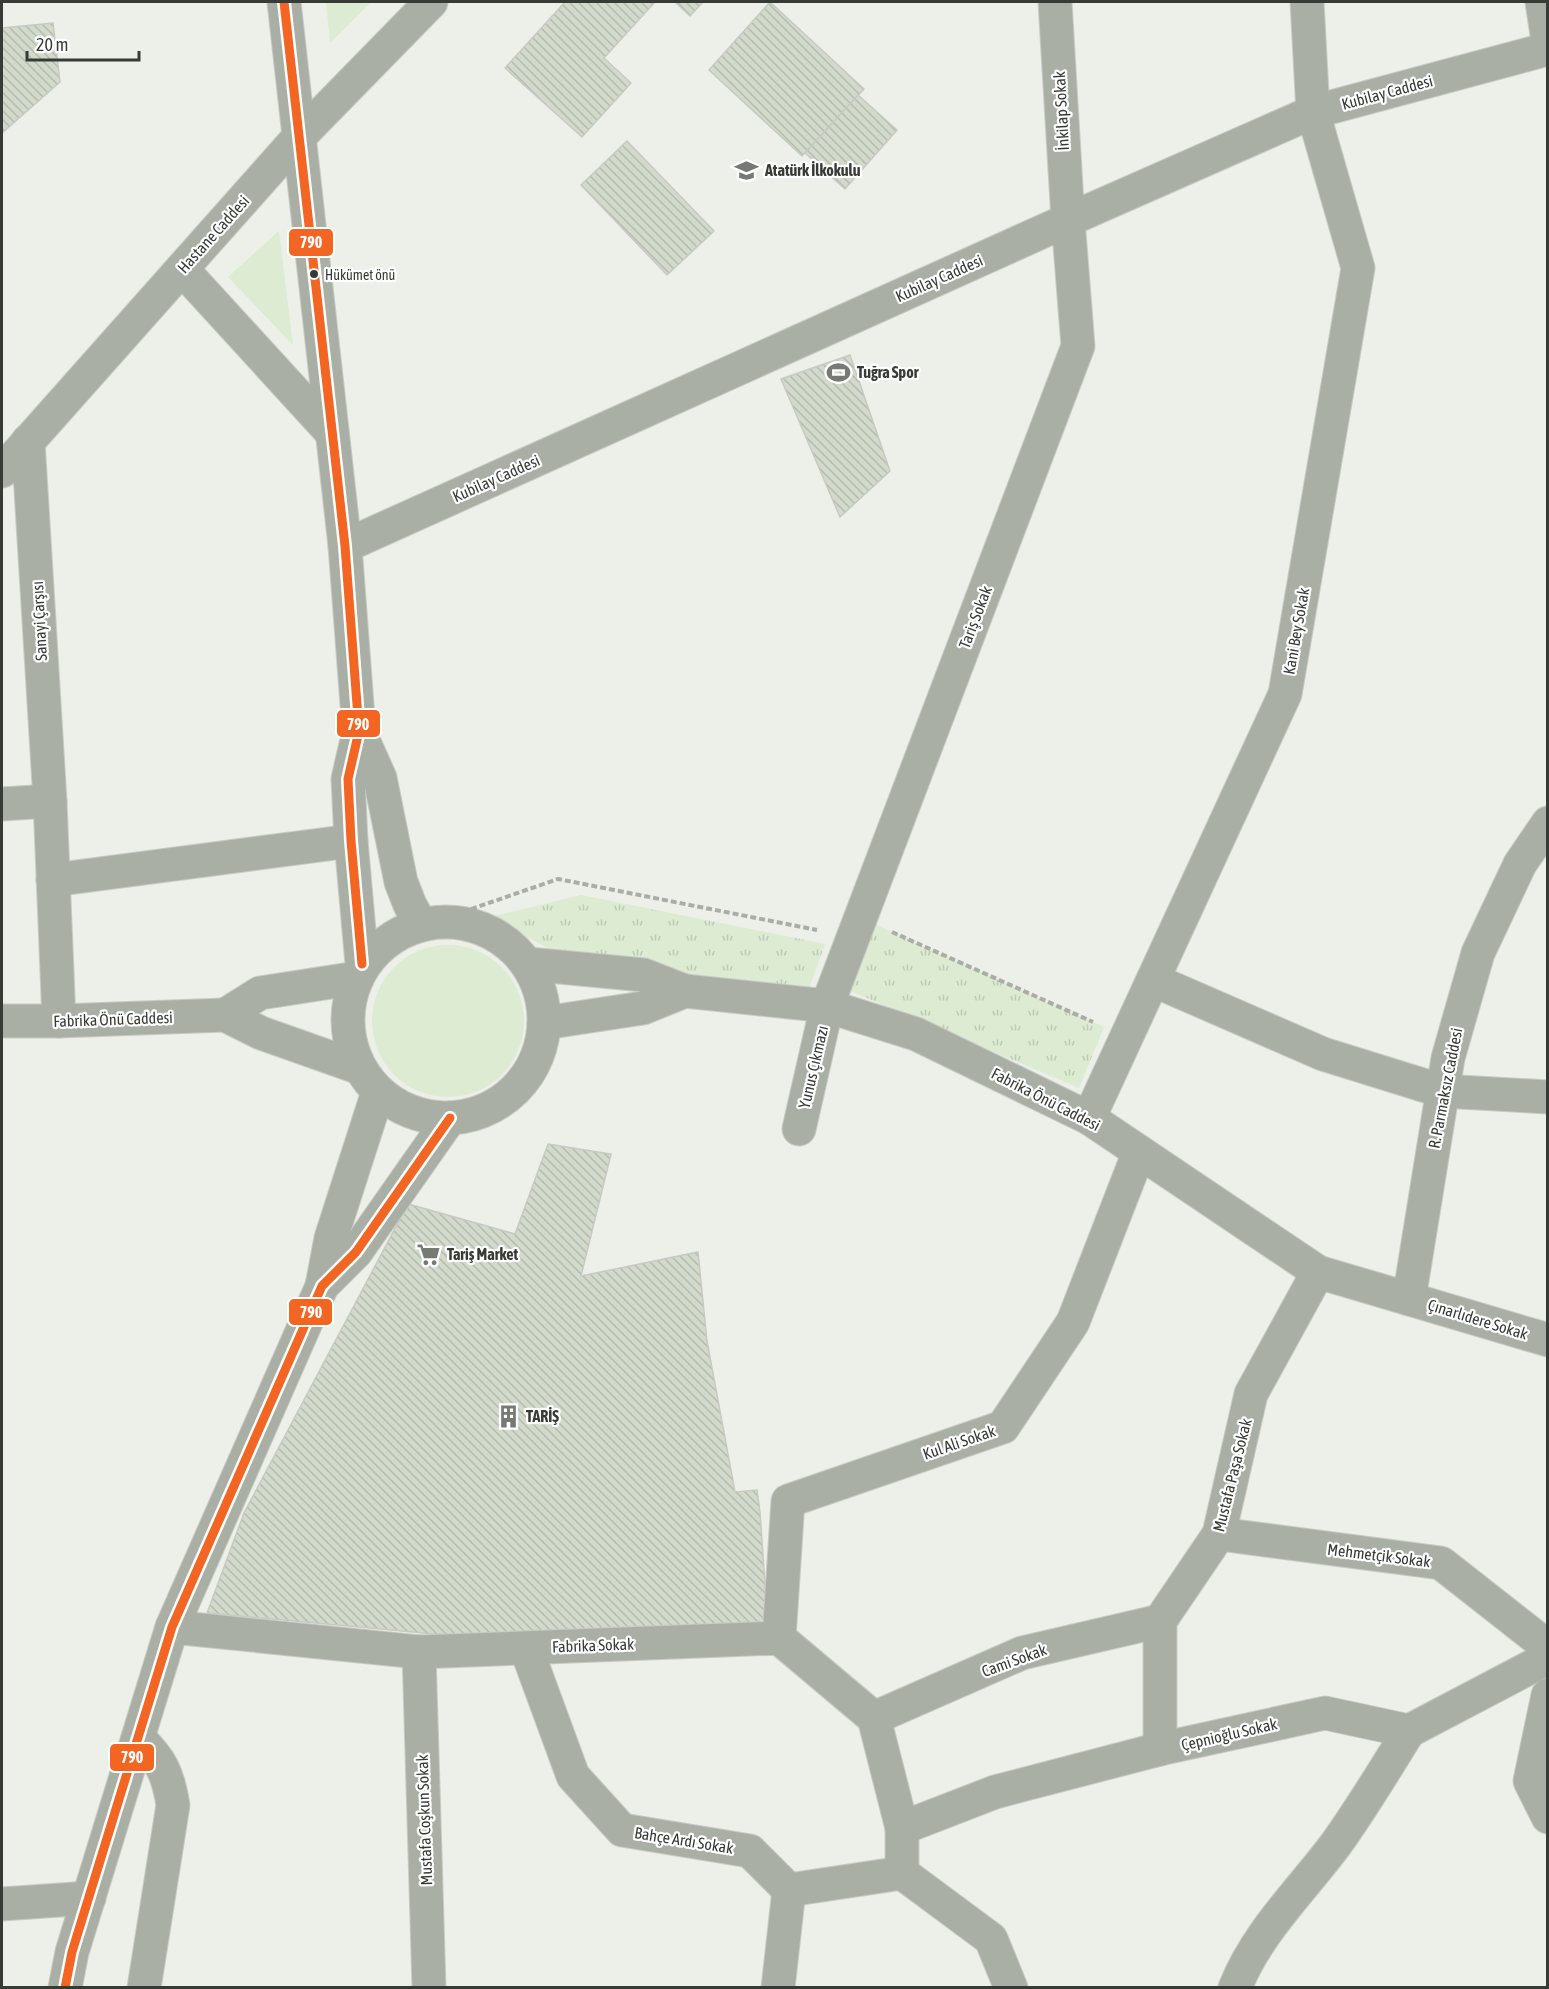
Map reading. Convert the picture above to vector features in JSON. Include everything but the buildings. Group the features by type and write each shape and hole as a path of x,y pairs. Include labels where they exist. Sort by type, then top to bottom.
{"street":[{"path":"284,2 345,546 358,731 348,779 359,971 348,1011 349,1040 369,1080 400,1107 424,1116 450,1118 482,1112 509,1095 530,1071 542,1041 544,1023 541,993 528,964 518,952 493,933 464,922 427,923 402,931 359,971"},
{"name":"Hastane Caddesi","path":"2,471 298,137 431,2"},
{"name":"İnkilap Sokak","path":"1055,2 1068,220"},
{"name":"Kani Bey Sokak","path":"1089,1118 1286,694 1358,268 1313,112 1306,2"},
{"path":"1542,2 1548,41"},
{"name":"Kubilay Caddesi","path":"345,546 1313,112 1548,49"},
{"name":"Tariş Sokak","path":"827,1006 1078,346 1068,220"},
{"path":"182,269 332,433"},
{"name":"Sanayi Çarşısı","path":"28,441 50,801 60,1021"},
{"path":"358,731 380,778 401,882 410,905 427,923"},
{"path":"2,804 50,801"},
{"name":"R. Parmaksız Caddesi","path":"1409,1299 1448,1058 1478,953 1520,864 1548,823"},
{"path":"53,880 351,841"},
{"name":"Fabrika Önü Caddesi","path":"528,964 645,975 685,991 827,1006 916,1035 1089,1118 1318,1272 1409,1299"},
{"name":"Fabrika Önü Caddesi","path":"225,1015 261,993 359,971"},
{"path":"1153,980 1323,1054 1442,1091 1548,1097"},
{"name":"Fabrika Önü Caddesi","path":"544,1023 642,1008 685,991"},
{"name":"Yunus Çıkmazı","path":"800,1129 827,1006"},
{"name":"Fabrika Önü Caddesi","path":"2,1021 225,1015 369,1080"},
{"path":"65,1988 72,1952 172,1627 322,1286 331,1238 369,1080"},
{"path":"322,1286 356,1252 450,1118"},
{"name":"Kul Ali Sokak","path":"779,1638 788,1501 1003,1427 1073,1322 1139,1152"},
{"name":"Mustafa Paşa Sokak","path":"1160,1620 1219,1534 1251,1394 1318,1272"},
{"name":"Çınarlıdere Sokak","path":"1409,1299 1548,1340"},
{"name":"Mehmetçik Sokak","path":"1219,1534 1440,1563 1548,1647"},
{"path":"1160,1620 1160,1749"},
{"name":"Cami Sokak","path":"874,1718 1022,1653 1160,1620"},
{"name":"Fabrika Sokak","path":"172,1627 419,1652 779,1638"},
{"path":"779,1638 874,1718 902,1828 902,1874"},
{"name":"Bahçe Ardı Sokak","path":"526,1648 573,1776 622,1830 750,1851 789,1890"},
{"name":"Mustafa Coşkun Sokak","path":"419,1652 429,1988"},
{"path":"1236,1988 1243,1967 1270,1925 1336,1844 1409,1731 1548,1658"},
{"path":"1548,1695 1530,1781 1548,1817"},
{"name":"Çepnioğlu Sokak","path":"902,1828 995,1791 1160,1749 1325,1713 1409,1731"},
{"path":"138,1738 163,1766 170,1785 173,1805 144,1988"},
{"path":"778,1988 789,1890 902,1874 991,1939 1011,1988"},
{"path":"2,1904 89,1898"}],"path":[{"path":"427,923 558,879 857,927 1127,1037"}],"green space":[{"path":"326,2 371,2 330,43"},
{"path":"279,231 293,345 228,277"},
{"path":"581,895 825,944 809,988 574,962 490,917"},
{"path":"870,922 1104,1027 1079,1088 841,987"},
{"path":"448,945 477,951 502,967 518,992 524,1021 518,1050 502,1075 477,1091 448,1097 419,1091 394,1075 378,1050 372,1021 378,992 394,967 419,951"}],"transit line":[{"name":"790","path":"284,2 345,546 359,731 348,779 362,964"},
{"name":"790","path":"65,1988 72,1952 172,1627 322,1286 356,1252 450,1118"}],"place":[{"name":"Atatürk İlkokulu","path":"747,170"},
{"name":"Hükümet önü","path":"314,274"},
{"name":"Tuğra Spor","path":"839,372"},
{"name":"Tariş Market","path":"429,1254"},
{"name":"TARİŞ","path":"508,1416"}]}
